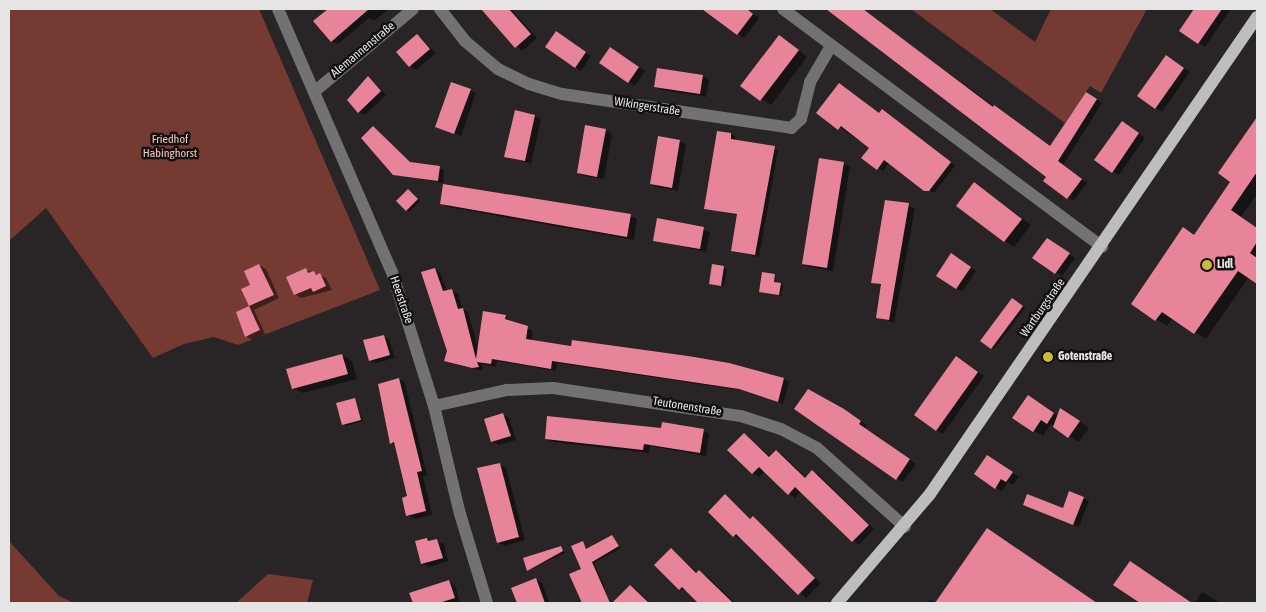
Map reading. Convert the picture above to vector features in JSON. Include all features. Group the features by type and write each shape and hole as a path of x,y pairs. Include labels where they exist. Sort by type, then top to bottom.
{"main road":[{"name":"Wartburgstraße","path":"837,603 905,526 1102,247 1257,17"}],"street":[{"name":"Heerstraße","path":"278,9 392,272 434,406 460,514 487,603"},
{"name":"Alemannenstraße","path":"314,92 413,9"},
{"name":"Wikingerstraße","path":"440,9 472,47 498,69 529,84 571,95 791,128 801,119 810,82 831,46"},
{"path":"783,9 1102,247"},
{"name":"Teutonenstraße","path":"434,406 507,390 554,388 741,416 781,429 817,448 905,526"}],"green space":[{"name":"Friedhof Habinghorst","path":"9,9 259,9 380,290 238,345 214,337 184,344 153,358 46,208 9,241"},
{"path":"911,9 990,9 1035,42 1051,9 1147,9 1101,93 1090,86 1065,123"},
{"path":"9,541 59,596 74,603 9,603"},
{"path":"268,574 313,580 307,603 236,603"}],"building":[{"path":"328,9 369,9 331,42 313,21"},
{"path":"481,9 509,9 531,34 515,48"},
{"path":"702,9 747,9 753,14 737,35"},
{"path":"826,9 863,9 993,107 994,105 1050,146 1086,92 1097,99 1058,161 1082,179 1067,199 1043,181 1046,177"},
{"path":"1194,9 1222,9 1198,44 1179,31"},
{"path":"556,31 586,52 575,68 545,47"},
{"path":"417,34 430,49 409,67 396,52"},
{"path":"779,35 799,50 760,101 740,86"},
{"path":"610,47 639,67 628,83 599,63"},
{"path":"1166,55 1184,68 1155,109 1137,96"},
{"path":"657,68 703,75 700,94 654,87"},
{"path":"368,76 381,91 358,113 347,100"},
{"path":"451,82 471,89 454,134 435,127"},
{"path":"839,83 879,113 882,109 951,162 929,191 924,191 884,160 877,170 861,158 869,148 841,126 838,130 816,113"},
{"path":"515,110 535,115 525,161 504,157"},
{"name":"Lidl","path":"1257,117 1257,172 1231,210 1257,228 1257,242 1250,253 1257,258 1257,284 1238,271 1194,334 1162,312 1155,321 1131,304 1183,227 1194,235 1230,182 1218,173"},
{"path":"1122,121 1139,133 1112,173 1094,160"},
{"path":"585,125 606,129 597,177 577,173"},
{"path":"373,126 410,162 440,166 438,181 393,175 361,138"},
{"path":"717,131 731,133 731,139 775,146 755,255 731,251 737,214 704,209"},
{"path":"658,136 680,140 672,188 650,184"},
{"path":"819,158 844,162 827,268 802,264"},
{"path":"974,182 1022,219 1004,242 956,206"},
{"path":"443,184 631,214 627,237 440,204"},
{"path":"408,189 418,199 406,211 396,201"},
{"path":"885,200 909,203 889,320 876,318 881,284 871,283"},
{"path":"657,218 704,227 700,249 653,241"},
{"path":"1047,238 1070,253 1055,274 1032,258"},
{"path":"951,253 971,267 956,289 936,276"},
{"path":"259,264 274,295 249,306 241,289 250,285 244,271"},
{"path":"712,264 724,266 721,286 709,284"},
{"path":"306,268 308,273 314,271 316,275 320,273 326,286 313,292 311,288 294,295 286,277"},
{"path":"435,268 443,291 452,289 458,309 463,308 476,359 483,311 506,315 505,319 528,326 526,339 571,346 572,340 688,356 729,363 784,378 778,402 739,389 552,361 551,369 492,359 491,364 477,362 479,367 472,368 444,361 447,351 421,272"},
{"path":"762,272 775,274 774,282 781,283 779,295 759,292"},
{"path":"1012,298 1023,306 991,349 980,341"},
{"path":"249,306 260,330 245,337 236,312"},
{"path":"384,335 390,355 369,361 363,340"},
{"path":"342,354 348,374 292,389 286,369"},
{"path":"956,356 978,372 936,431 914,415"},
{"path":"399,378 422,471 417,472 426,511 406,516 402,498 407,496 394,442 390,444 378,384"},
{"path":"808,389 844,409 861,421 859,424 910,459 896,480 794,409"},
{"path":"1028,395 1054,413 1047,424 1041,420 1033,432 1012,418"},
{"path":"355,398 361,420 342,425 336,403"},
{"path":"1060,408 1080,421 1068,438 1053,427"},
{"path":"503,413 511,436 491,442 484,419"},
{"path":"547,416 661,428 662,422 704,429 700,453 644,444 643,450 545,439"},
{"path":"744,433 769,457 776,450 805,478 812,470 869,525 852,542 795,487 788,495 759,467 752,474 727,450"},
{"path":"987,455 1013,472 1006,482 1001,479 995,489 974,474"},
{"path":"500,463 519,537 497,543 477,468"},
{"path":"1069,491 1084,497 1073,525 1023,505 1027,494 1063,508"},
{"path":"725,494 750,519 753,516 815,578 798,595 736,534 733,537 708,512"},
{"path":"987,528 1097,603 935,603"},
{"path":"612,535 619,546 592,562 610,603 582,603 569,574 581,569 571,546 583,541 586,549"},
{"path":"427,538 428,541 437,539 443,558 421,564 415,541"},
{"path":"561,546 563,551 527,571 523,558"},
{"path":"671,548 696,573 699,570 733,603 698,603 682,587 679,590 654,565"},
{"path":"1130,561 1192,603 1140,603 1113,585"},
{"path":"536,578 545,603 517,603 511,588"},
{"path":"449,580 455,598 439,603 413,603 409,593"},
{"path":"630,585 649,603 612,603"}],"place":[{"name":"Lidl","path":"1207,265"},
{"name":"Gotenstraße","path":"1048,357"}]}
